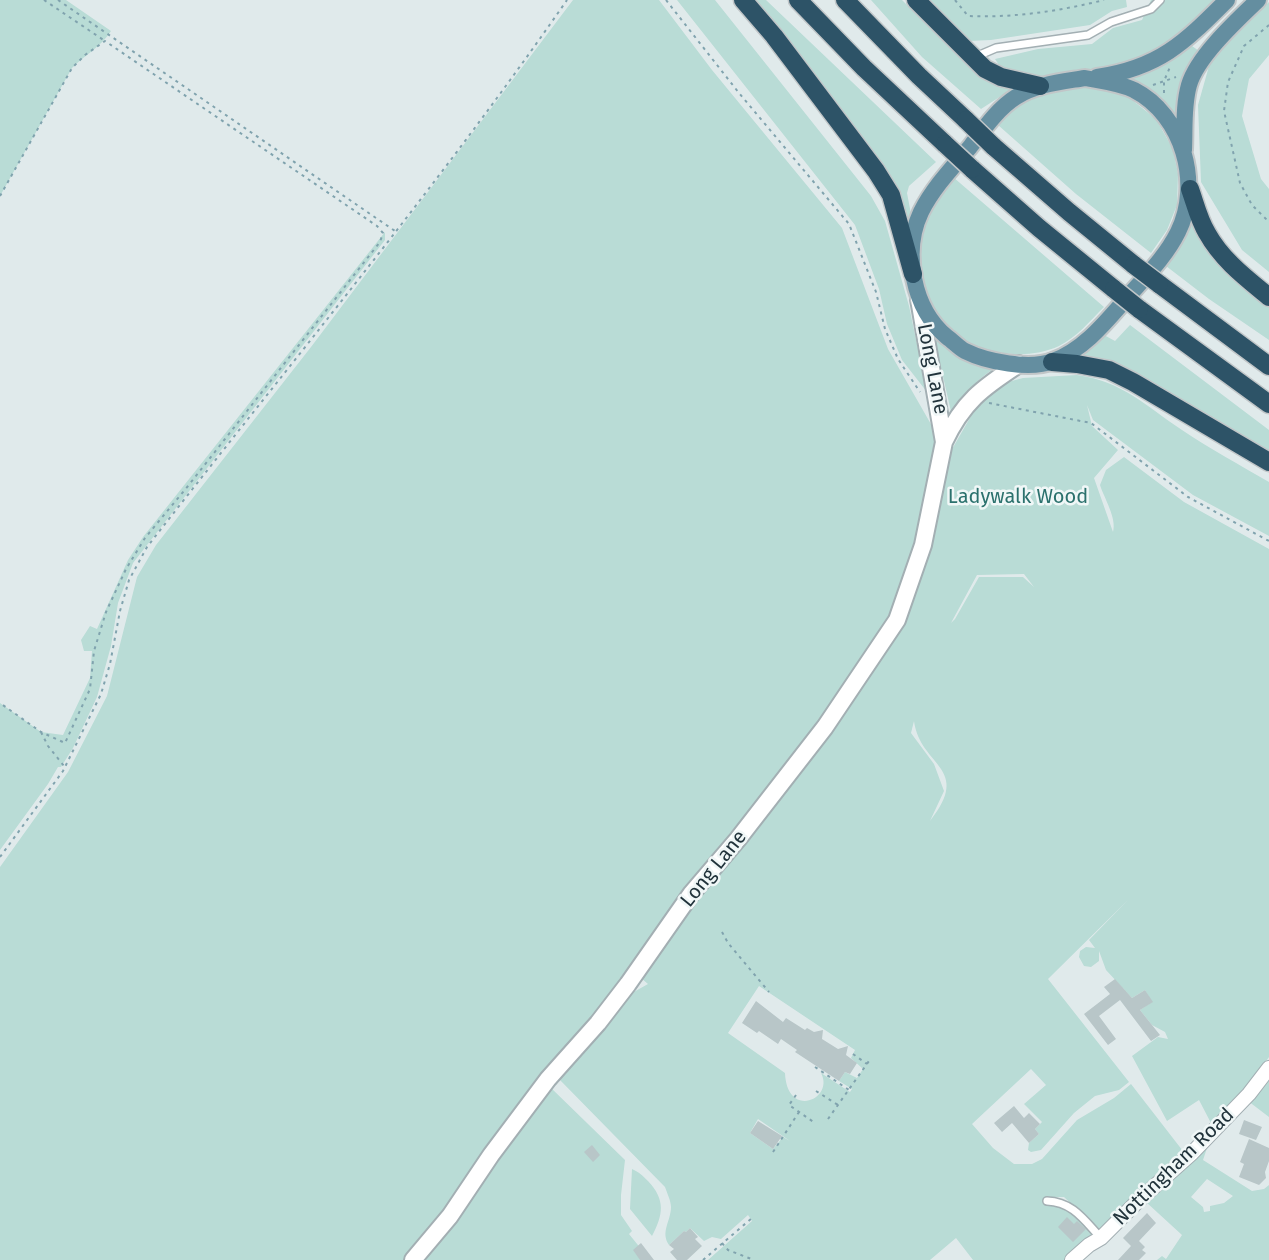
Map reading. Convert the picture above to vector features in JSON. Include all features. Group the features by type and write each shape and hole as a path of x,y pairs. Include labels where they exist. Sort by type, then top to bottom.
{"highway":[{"path":"743,0 774,36 876,171 891,195 913,273"},
{"path":"798,0 864,68 1039,228 1139,309 1269,404"},
{"path":"845,0 919,76 993,146 1069,212 1159,284 1269,366"},
{"path":"916,0 985,69 1001,76 1040,86"},
{"path":"1190,189 1206,232 1224,257 1238,273 1269,297"},
{"path":"1052,362 1077,364 1117,374 1269,462"}],"main road":[{"path":"1085,78 1117,84 1133,90 1145,97 1164,114 1177,135 1184,158 1190,189 1186,213 1178,232 1162,258 1103,326 1079,347 1052,362 1018,364 993,362 964,350 939,330 918,295 913,273 913,243 920,214 931,193 996,116 1015,98 1040,86 1085,78 1112,74 1148,64 1174,50 1227,0"},
{"path":"1184,158 1186,99 1197,67 1206,54 1258,0"}],"street":[{"name":"Long Lane","path":"918,295 944,442"},
{"name":"Long Lane","path":"413,1260 450,1216 491,1155 548,1079 598,1023 628,984 691,894 738,839 825,727 897,620 923,545 944,442 950,430 971,399 1018,364"},
{"name":"Nottingham Road","path":"1072,1260 1101,1238 1192,1153 1249,1094 1269,1068"}],"lane":[{"path":"972,58 996,48 1088,35 1111,22 1151,9 1160,0"},
{"path":"1047,1202 1060,1202 1071,1207 1101,1238"}],"path":[{"path":"0,703 40,732 65,743 90,689 94,651 106,612 126,569 144,538 188,486 373,251 383,233 377,226 44,0"},
{"path":"58,0 395,231"},
{"path":"0,857 65,767 101,694 129,580 147,547 518,71 567,0"},
{"path":"666,0 739,93 849,224 876,292 885,329 898,360 914,386 928,400 937,398"},
{"path":"955,0 968,16 1002,17 1104,0"},
{"path":"1269,25 1244,46 1228,82 1224,111 1240,183 1252,205 1269,222"},
{"path":"0,196 72,68 85,55 105,41"},
{"path":"1164,114 1164,81 1170,67"},
{"path":"1133,90 1176,77"},
{"path":"971,399 1091,423 1188,497 1269,541"},
{"path":"40,732 65,767"},
{"path":"722,932 728,943 769,992"},
{"path":"828,1119 868,1062 853,1054"},
{"path":"812,1070 815,1066 849,1090"},
{"path":"816,1091 838,1105"},
{"path":"796,1095 789,1105 815,1123"},
{"path":"773,1152 799,1112"},
{"path":"703,1260 752,1218"},
{"path":"722,1243 728,1250 754,1260"}],"green space":[{"path":"0,0 66,0 111,31 98,46 72,68 0,196"},
{"path":"573,0 659,0 712,70 842,228 888,349 936,433 935,468 918,543 901,592 876,639 822,720 447,1214 404,1260 0,1260 0,867 68,772 107,696 137,577 156,545 311,347"},
{"path":"677,0 715,0 871,196 885,221 909,306 927,392 902,360 887,324 879,289 855,225"},
{"path":"749,0 766,0 936,162 909,186 907,193 911,214 907,222"},
{"path":"871,0 902,0 972,70 989,81 1015,87 981,109 922,57"},
{"path":"928,0 1126,0 1127,7 1112,11 1090,25 991,40 968,41"},
{"path":"1151,0 1215,0 1158,52 1114,69 1037,78 1003,71 995,59 1038,49 1092,44 1113,28 1142,20"},
{"path":"1269,2 1269,55 1249,79 1242,116 1261,179 1269,189 1269,272 1242,250 1201,182 1198,105 1211,59"},
{"path":"1192,46 1199,51 1181,122 1156,96 1126,76 1176,56"},
{"path":"1093,84 1126,95 1156,119 1173,149 1178,174 1177,205 1167,230 1151,253 1076,194 998,125 1024,99 1060,86"},
{"path":"953,177 1104,307 1072,338 1059,346 1028,354 996,352 965,340 941,320 932,305 922,278 919,251 922,231 930,211"},
{"path":"1193,217 1269,302 1269,340 1166,266 1184,241"},
{"path":"385,232 385,240 133,563 118,603 111,646 97,697 73,748 61,767 58,767 0,850 0,703 41,732 63,735 90,678 92,651 84,651 81,640 90,626 97,629 128,560 143,537"},
{"path":"1130,325 1269,430 1269,455 1121,365 1081,354 1104,335 1115,341"},
{"path":"934,337 961,356 992,370 969,390 952,416"},
{"name":"Ladywalk Wood","path":"1077,375 1108,383 1133,396 1193,437 1269,482 1269,536 1193,495 1093,420 1087,405 1092,426 1118,450 1094,478 1113,532 1112,514 1100,485 1106,470 1124,457 1184,502 1269,549 1269,1057 1240,1096 1212,1125 1199,1100 1167,1121 1132,1056 1158,1037 1168,1039 1165,1032 1152,1025 1140,1010 1152,1002 1145,990 1132,998 1106,970 1099,951 1099,961 1091,967 1084,966 1079,957 1080,951 1086,947 1095,948 1089,940 1128,900 1048,979 1129,1082 1119,1090 1095,1096 1074,1113 1041,1150 1031,1152 1028,1150 1029,1143 1039,1134 1035,1129 1042,1122 1024,1104 1046,1085 1031,1069 972,1124 993,1148 1014,1164 1032,1164 1042,1159 1077,1120 1114,1098 1131,1084 1186,1155 1102,1233 1064,1197 1045,1197 1046,1205 1067,1208 1094,1235 1068,1260 973,1260 956,1238 930,1260 708,1260 752,1221 748,1215 721,1239 712,1237 704,1241 690,1228 669,1245 666,1231 671,1207 665,1187 558,1078 632,993 648,984 641,978 644,967 901,623 947,458 979,402 1004,383 1023,378","holes":["1024,574 1034,587 1023,577 979,577 951,623 977,575","914,721 918,736 945,778 946,789 942,803 930,821 944,791 934,764 911,733","759,986 855,1050 851,1058 863,1069 857,1078 845,1072 839,1081 852,1089 850,1092 821,1073 824,1082 822,1091 816,1097 801,1101 793,1096 788,1088 785,1073 728,1033","758,1119 790,1141 783,1137 773,1149 750,1133"]},
{"path":"1269,1076 1269,1117 1248,1101"},
{"path":"549,1086 625,1160 621,1215 632,1231 629,1234 650,1260 416,1260"},
{"path":"1208,1145 1203,1160 1252,1191 1264,1189 1269,1185 1269,1260 1157,1260 1162,1256 1166,1259 1182,1235 1146,1202","holes":["1207,1179 1233,1196 1224,1203 1210,1206 1210,1211 1204,1212 1203,1207 1191,1197"]},
{"path":"632,1169 648,1181 660,1201 659,1221 652,1236 630,1209"}],"building":[{"path":"1115,979 1132,998 1145,990 1153,1002 1140,1010 1160,1035 1151,1041 1120,1000 1099,1016 1116,1039 1108,1045 1084,1014 1110,994 1104,987"},
{"path":"756,1001 783,1022 786,1018 805,1030 807,1028 814,1032 823,1030 822,1039 838,1049 848,1046 846,1055 857,1063 850,1074 845,1072 839,1081 795,1052 797,1050 781,1039 778,1044 742,1023"},
{"path":"1014,1106 1024,1118 1029,1113 1040,1124 1035,1129 1039,1134 1029,1143 1012,1123 1002,1132 994,1123"},
{"path":"1244,1120 1262,1127 1256,1140 1239,1134"},
{"path":"758,1121 782,1136 773,1149 750,1133"},
{"path":"1249,1139 1269,1148 1266,1178 1259,1185 1239,1177 1244,1164 1240,1162"},
{"path":"592,1145 600,1155 593,1162 584,1152"},
{"path":"1147,1213 1156,1223 1139,1241 1145,1247 1142,1250 1146,1253 1139,1260 1118,1260 1131,1246 1123,1238"},
{"path":"1067,1217 1074,1224 1077,1221 1086,1229 1073,1242 1058,1227"},
{"path":"690,1228 698,1237 695,1239 702,1246 687,1260 677,1260 670,1252 674,1249 669,1245"},
{"path":"641,1243 654,1260 640,1260 633,1250"}]}
